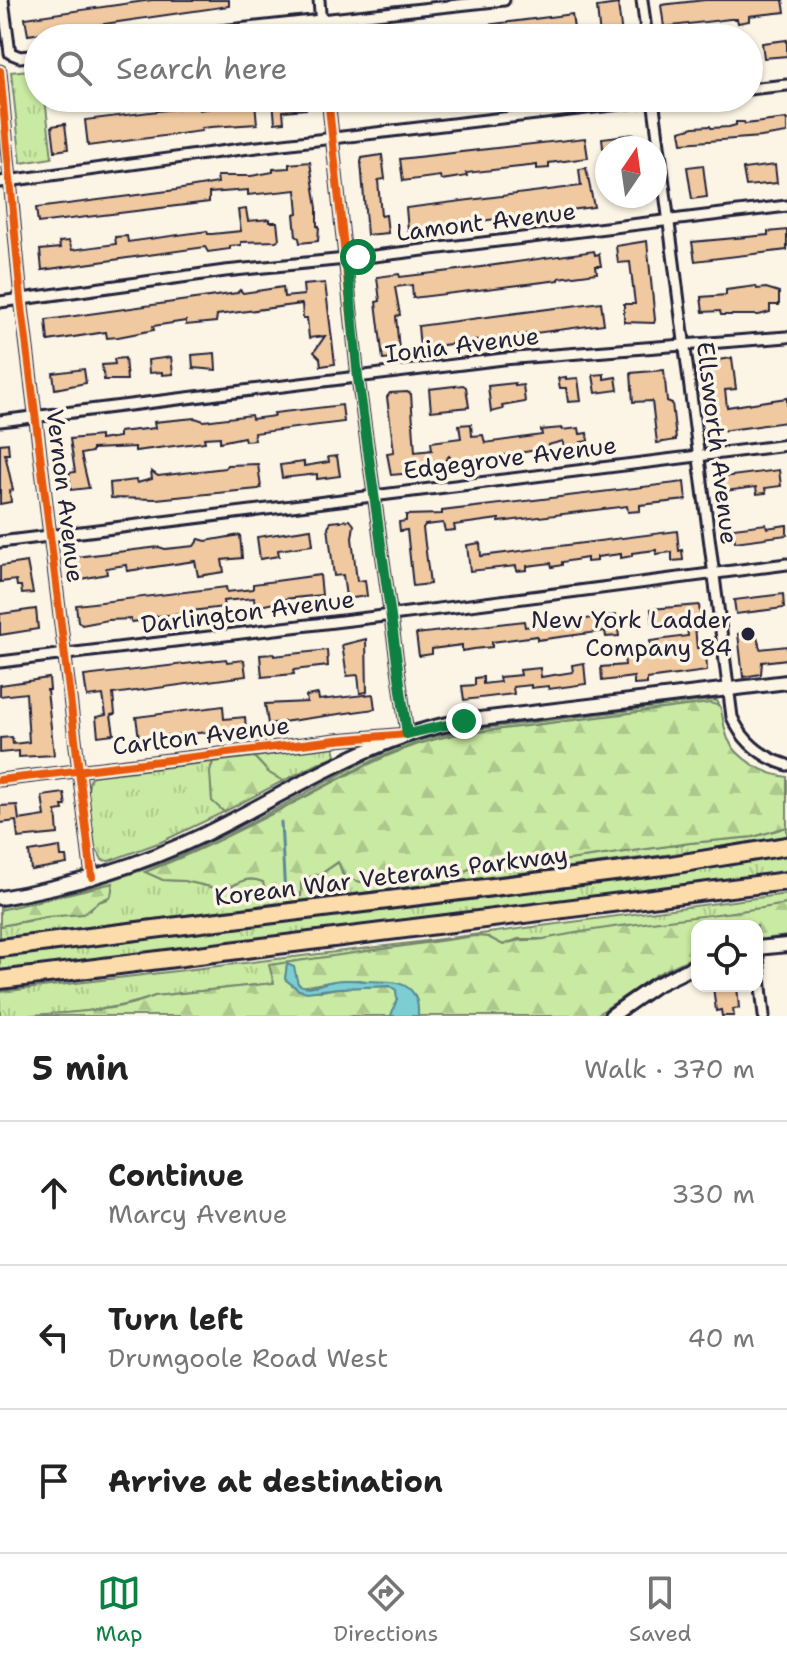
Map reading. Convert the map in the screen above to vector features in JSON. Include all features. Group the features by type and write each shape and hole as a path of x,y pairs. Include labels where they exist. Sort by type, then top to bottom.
{"highway":[{"name":"Korean War Veterans Parkway","path":"0,948 671,865 787,846"},
{"path":"0,980 787,881"}],"main road":[{"path":"0,898 92,877 146,859 192,840 371,749 407,734 464,721 787,682"},
{"path":"763,947 787,945"},
{"path":"616,1014 654,986 691,968"}],"street":[{"path":"3,0 7,46 10,53 24,57"},
{"path":"319,0 321,22"},
{"path":"300,24 504,0"},
{"path":"642,0 645,24"},
{"name":"Vernon Avenue","path":"0,71 5,181 92,877"},
{"path":"763,88 787,85"},
{"path":"330,112 358,378 407,734"},
{"path":"5,181 552,112"},
{"name":"Ellsworth Avenue","path":"656,112 732,717 745,740 763,755 787,765"},
{"name":"Lamont Avenue","path":"0,302 225,271 787,206"},
{"name":"Ionia Avenue","path":"0,421 516,358 787,337"},
{"name":"Edgegrove Avenue","path":"0,542 787,445"},
{"name":"Darlington Avenue","path":"0,662 787,564"},
{"name":"Carlton Avenue","path":"0,780 407,734"},
{"path":"762,992 764,1016"}],"green space":[{"path":"24,71 24,112 47,112 52,158 21,163 11,72"},
{"path":"712,700 720,706 703,704 454,735 414,744 378,758 229,836 146,872 163,880 185,881 223,890 252,879 263,882 267,897 301,896 303,879 322,873 339,862 342,874 394,875 407,879 460,873 469,869 511,868 753,837 787,827 787,836 689,852 0,938 0,926 89,910 98,902 108,899 72,895 0,910 0,907 88,888 163,863 242,827 369,759 411,742 462,731"},
{"path":"710,703 720,706 728,739 738,753 761,769 787,777 787,827 753,837 511,868 469,869 460,873 407,879 394,875 361,882 345,878 338,862 322,873 303,879 301,896 267,897 263,882 252,879 224,890 185,881 163,880 145,872 227,836 378,760 434,740"},
{"path":"334,747 336,755 283,781 269,773 254,757"},
{"path":"254,757 269,773 283,781 224,812 212,801 210,772 213,762"},
{"path":"213,762 212,800 224,812 161,842 109,861 102,860 93,842 88,818 87,799 92,776"},
{"path":"787,855 787,875 0,974 0,956 632,878"},
{"path":"113,883 111,896 83,914 0,926 0,910"},
{"path":"787,894 787,904 763,908 543,939 518,939 503,945 488,937 475,936 270,965 275,983 155,996 120,1006 79,1012 0,1016 0,992"},
{"path":"787,904 787,936 763,939 763,920 691,920 691,958 657,974 595,1016 418,1016 417,1001 409,989 360,980 301,987 296,981 294,968 287,965 285,979 299,990 390,986 396,990 397,999 391,1016 21,1016 106,1009 155,996 274,983 269,965 475,936 488,937 503,945 604,928"}],"water":[{"path":"287,964 294,967 298,984 307,987 346,980 402,985 414,995 418,1016 391,1016 397,999 396,990 390,986 299,990 285,979"}],"building":[{"path":"152,0 229,0 229,6 104,24 26,24 25,18"},
{"path":"705,0 783,0 785,12 749,16 749,21 738,23 737,19 730,19 664,24 661,5"},
{"path":"618,4 621,24 599,24 597,7"},
{"path":"572,14 573,24 494,24"},
{"path":"787,40 787,56 764,58 763,43"},
{"path":"150,112 256,112 257,124 201,128 202,131 88,146 85,120"},
{"path":"274,112 283,112 284,122 275,123"},
{"path":"787,119 787,133 682,143 680,131 694,127 729,127 736,125 736,122 745,124"},
{"path":"65,124 68,149 55,151 52,126"},
{"path":"585,138 588,158 549,163 549,168 537,169 537,165 466,173 467,176 441,180 440,176 403,181 400,159"},
{"path":"382,155 385,179 378,180 381,216 386,215 388,233 367,235 361,162 362,158"},
{"path":"310,162 319,226 318,241 300,243 296,236 296,190 248,195 248,190 209,193 209,202 38,223 36,208 218,183 217,176 251,176 289,168 289,164"},
{"path":"703,165 707,197 692,199 687,167"},
{"path":"775,165 777,183 746,186 743,169"},
{"path":"586,168 594,207 408,230 406,208 581,186 579,169"},
{"path":"246,209 248,221 270,219 270,222 277,222 279,239 241,242 241,245 230,246 230,249 208,252 205,247 42,270 40,250 60,248 59,242 69,241 72,250 116,244 115,237 127,236 128,242 207,231 212,234 241,231 238,210"},
{"path":"787,230 787,250 695,261 692,242 768,235 768,232"},
{"path":"647,241 655,320 654,323 624,322 624,304 635,304 630,262 618,263 616,246"},
{"path":"594,251 595,255 599,254 601,266 596,266 597,273 559,280 413,298 412,285 395,287 400,315 396,316 399,351 392,352 392,359 383,360 376,302 380,301 377,277 467,269"},
{"path":"325,283 335,364 321,366 320,358 314,352 325,336 309,338 302,304 217,315 216,322 186,325 186,321 153,326 154,330 118,337 107,338 106,332 48,341 46,320 237,293 240,290 243,293 283,287 284,297 304,295 303,285"},
{"path":"756,286 757,289 779,292 779,305 770,305 770,312 759,315 703,312 701,297 726,295 726,290"},
{"path":"601,302 604,324 420,348 418,326"},
{"path":"215,353 216,370 193,368 192,355"},
{"path":"171,357 173,374 149,373 148,360"},
{"path":"125,358 127,380 104,380 102,365 115,364 114,359"},
{"path":"732,358 736,389 725,390 727,407 787,398 787,422 713,432 711,417 716,416 710,361"},
{"path":"84,369 86,383 55,389 53,373"},
{"path":"664,370 676,440 657,443 652,401 633,402 631,373"},
{"path":"604,374 604,379 616,377 618,390 596,393 593,375"},
{"path":"558,378 578,378 581,401 568,402 566,388 560,388"},
{"path":"515,383 515,386 523,385 525,402 502,406 503,409 491,412 488,386"},
{"path":"463,385 469,407 431,411 429,389"},
{"path":"390,393 411,394 415,452 432,450 431,442 461,438 459,425 471,424 472,436 483,435 485,443 542,435 541,430 562,428 579,428 580,434 587,433 588,441 581,442 582,452 564,454 563,441 548,445 548,448 502,456 503,459 454,462 449,456 444,462 423,465 424,472 391,475 387,453 394,452 387,397"},
{"path":"342,405 344,422 254,433 255,440 245,441 244,437 220,442 220,437 204,438 205,442 135,451 135,447 92,449 92,452 81,454 89,488 71,490 69,473 75,472 70,439 119,437 119,432 155,428 154,422 195,418 204,421 251,415 252,419 275,416 274,413"},
{"path":"8,443 9,454 5,454 13,490 10,491 11,502 0,504 0,444"},
{"path":"337,456 340,476 317,479 317,474 282,478 280,465 304,462 304,466 329,462 328,457"},
{"path":"258,464 261,488 258,489 156,499 111,498 110,483 136,480 137,483 152,479 151,471 158,476 225,468 227,465"},
{"path":"779,470 781,486 765,488 766,493 757,494 756,487 725,491 723,477"},
{"path":"684,482 686,500 640,505 640,511 628,512 627,506 499,522 499,519 454,525 455,530 445,531 443,523 425,525 430,584 413,586 407,530 400,531 399,522 406,521 406,515 442,514 442,511"},
{"path":"350,520 354,525 352,538 357,581 365,580 367,596 353,598 346,597 343,575 334,576 328,527 331,522"},
{"path":"766,524 767,528 787,525 787,535 735,542 733,528"},
{"path":"311,529 313,545 278,550 279,556 260,559 257,537"},
{"path":"677,531 683,560 672,561 672,552 656,554 656,550 632,553 632,556 621,558 621,554 597,557 597,561 587,562 587,558 562,562 562,565 552,567 551,563 527,566 527,570 517,571 516,566 470,571 467,545 480,543 481,556"},
{"path":"240,535 242,558 222,560 224,572 198,576 195,561 127,571 126,565 106,568 107,574 76,580 76,557 194,546 199,539 206,541"},
{"path":"27,562 33,593 22,594 16,580 0,582 0,566"},
{"path":"320,575 322,595 284,599 255,607 254,598 223,601 224,607 192,611 191,618 180,620 180,614 131,622 131,619 108,620 82,625 78,621 76,605 226,587 227,592 253,589 253,584"},
{"path":"783,594 784,608 736,614 734,600"},
{"path":"699,605 701,624 695,626 697,648 706,649 707,671 647,679 647,684 634,685 634,677 602,681 601,667 625,665 623,646 631,645 633,660 652,658 650,641 688,636 686,620 653,624 651,609"},
{"path":"36,609 38,629 0,635 0,614"},
{"path":"616,615 619,636 606,637 605,631 537,640 537,636 492,642 492,647 462,651 462,645 432,649 432,654 419,656 416,634 524,621 525,627"},
{"path":"756,632 760,649 787,646 787,659 762,662 761,674 743,677 738,634"},
{"path":"366,639 367,692 360,693 358,675 347,676 342,645"},
{"path":"327,650 328,666 262,677 260,655"},
{"path":"226,659 227,662 244,660 246,676 113,694 115,714 111,715 114,734 98,736 96,717 106,715 103,695 87,697 84,676"},
{"path":"584,663 586,684 549,689 548,686 531,688 531,685 513,687 514,694 464,700 462,686 475,685 475,678 483,677 483,684 500,682 499,677 521,675 520,670 540,668 541,677 573,672 572,665"},
{"path":"49,678 50,690 47,690 54,755 19,757 19,751 0,753 0,738 12,737 13,744 29,742 26,693 0,696 0,685"},
{"path":"318,694 319,700 373,694 375,709 268,724 265,704 307,702 306,696"},
{"path":"223,706 224,719 245,717 246,729 139,738 136,717"},
{"path":"64,793 66,806 56,811 58,834 18,838 16,821 0,823 0,806 17,805 19,820 45,816 42,796"},
{"path":"60,847 61,857 66,857 67,864 31,870 29,852"},
{"path":"714,992 738,992 739,1008 733,1009 734,1016 722,1016 721,1010 716,1011"}],"waterway":[{"path":"281,822 285,896"}],"cycle path":[{"path":"0,71 21,299 92,877"},
{"path":"0,780 407,734 358,378 330,112"}],"place":[{"name":"New York Ladder Company 84","path":"748,634"}],"route":[{"path":"358,257 347,258 358,378 407,734 464,721"}]}
